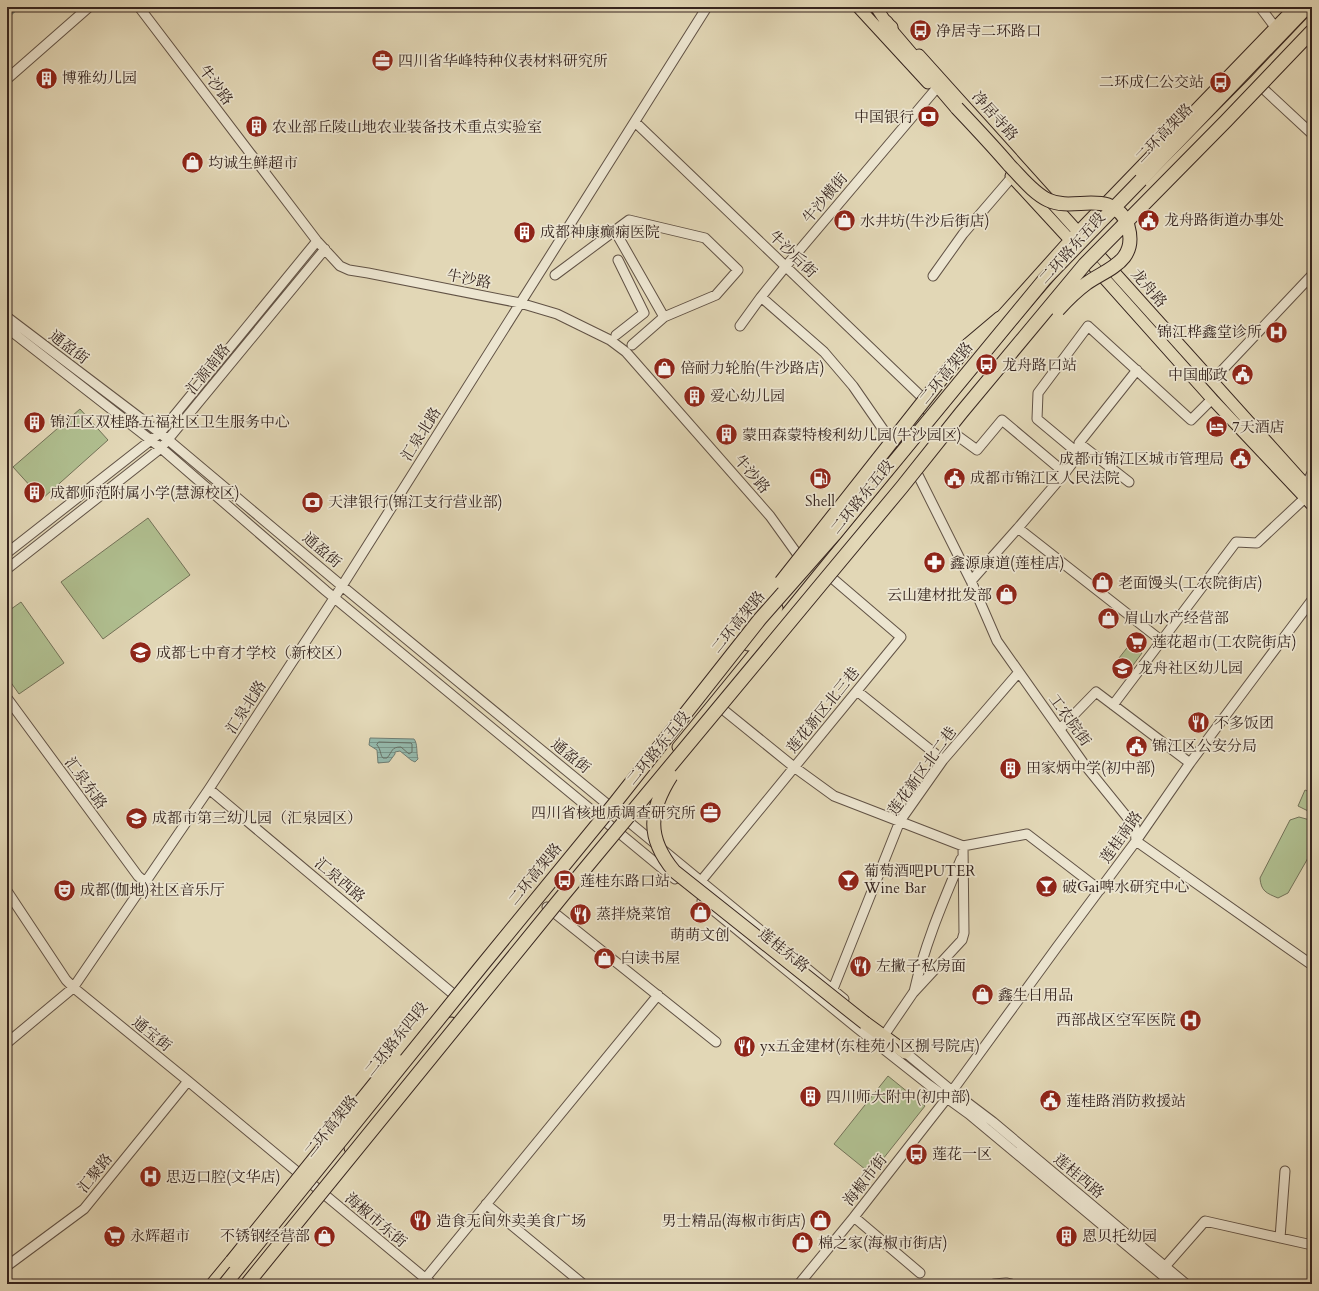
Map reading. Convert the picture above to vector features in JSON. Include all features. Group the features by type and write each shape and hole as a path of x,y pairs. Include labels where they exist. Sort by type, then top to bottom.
{"highway":[{"name":"二环高架路","path":"225,1284 458,999 615,803 760,618 834,535 1044,280 1307,7"},
{"path":"886,22 893,33 957,108 1026,183 1049,201 1060,204 1101,204 1112,207 1123,215 1126,220 1130,238 1127,251 1121,261 1073,294 993,382 961,413"},
{"path":"247,1284 559,900 1085,264 1226,121 1312,31"},
{"path":"760,618 763,605 968,346 1000,318"},
{"path":"702,727 660,793 655,809 653,822 654,835 663,857 674,871 865,1023 904,1052"},
{"path":"257,1273 285,1250 447,1047 458,999"},
{"path":"213,1284 380,1076 458,999"}],"main road":[{"name":"净居寺路","path":"858,7 935,90 1212,399 1309,494"},
{"name":"净居寺路","path":"876,7 886,22 900,33 1092,246"},
{"name":"二环路东五段","path":"609,824 809,569 1000,318 1070,240 1295,7"},
{"name":"二环路东五段","path":"618,813 714,702 941,424 1083,255 1255,81 1312,21"},
{"name":"龙舟路","path":"1092,246 1212,381 1309,494"},
{"name":"二环路东四段","path":"240,1284 379,1110 458,999 547,907 609,824"},
{"name":"二环路东四段","path":"218,1284 303,1178 609,824"}],"street":[{"path":"7,79 89,7"},
{"name":"牛沙路","path":"139,7 317,241 340,266 349,270 520,303 557,314 610,340 626,352 770,516 809,569"},
{"name":"汇泉北路","path":"7,1042 74,988 209,789 335,597 707,7"},
{"path":"1260,7 1275,27"},
{"path":"1255,81 1312,134"},
{"name":"牛沙横街","path":"740,326 786,266 935,90"},
{"name":"牛沙后街","path":"635,122 932,406"},
{"path":"933,276 963,234 1012,177"},
{"path":"555,274 629,220 705,238 738,270 716,295 664,317 632,345"},
{"path":"616,230 664,317"},
{"name":"汇源南路","path":"7,554 160,434 317,241"},
{"name":"汇源南路","path":"7,570 161,448 325,249"},
{"path":"616,335 644,313 618,260"},
{"path":"1212,381 1312,275"},
{"path":"761,297 824,352 853,386 898,451"},
{"name":"通盈街","path":"7,318 160,434 618,813"},
{"path":"1079,454 1037,419 1038,393 1088,326 1191,420 1212,399"},
{"name":"通盈街","path":"7,328 161,448 335,597 609,824"},
{"path":"970,581 1065,473 1079,454 1079,443 1136,370"},
{"path":"941,424 976,450 1002,420 1065,473"},
{"path":"1079,443 1129,482"},
{"name":"工农院街","path":"911,461 970,581 996,641 1084,764 1135,827 1136,841"},
{"path":"1113,705 1236,542 1257,543 1309,494 1312,473"},
{"path":"1018,528 1162,641"},
{"name":"莲花新区北三巷","path":"701,881 901,637 822,570"},
{"name":"莲桂南路","path":"950,1094 1136,841 1190,763 1312,600"},
{"name":"莲花新区北二巷","path":"833,989 900,822 944,760 1019,672"},
{"path":"857,691 944,760"},
{"path":"1060,729 1096,692 1190,763"},
{"name":"汇泉东路","path":"7,698 138,876 145,882"},
{"path":"714,702 794,767 834,796 900,822 963,850 1028,834 1100,890"},
{"name":"汇泉西路","path":"209,789 458,999"},
{"name":"莲桂东路","path":"618,813 867,1017 950,1094"},
{"name":"莲桂东路","path":"609,824 929,1085 950,1094"},
{"path":"1136,841 1312,965"},
{"path":"885,1034 913,993 962,940 964,933 963,850"},
{"path":"913,993 919,970 963,850"},
{"name":"通宝街","path":"7,891 66,980 74,988 188,1081 303,1178"},
{"path":"547,907 716,1042"},
{"path":"428,1281 486,1204 658,995"},
{"name":"汇聚路","path":"7,1266 84,1209 188,1081"},
{"name":"海椒市街","path":"799,1284 854,1217 950,1094"},
{"name":"莲桂西路","path":"950,1094 969,1114 1163,1270 1186,1284"},
{"path":"1280,1238 1285,1171"},
{"name":"海椒市东街","path":"303,1178 428,1281"},
{"path":"486,1204 583,1284"},
{"path":"854,1217 920,1273"},
{"path":"1163,1270 1205,1221 1312,1245"},
{"name":"莲桂西路","path":"1163,1270 1173,1284"},
{"path":"994,1284 1011,1284"}],"green space":[{"path":"80,409 108,440 42,499 13,467"},
{"path":"148,518 190,575 103,639 61,582"},
{"path":"21,602 64,663 19,694 7,677 7,612"},
{"path":"1130,644 1142,653 1131,668 1119,658"},
{"path":"1305,790 1312,793 1312,813 1298,806"},
{"path":"1299,817 1310,820 1312,823 1312,851 1288,893 1278,898 1270,895 1263,889 1260,878 1290,820"},
{"path":"888,1076 925,1106 871,1174 834,1144"}],"water":[{"path":"7,7 20,7 7,19"},
{"path":"370,738 414,739 418,759 415,762 400,751 395,752 389,762 378,763 377,750 369,745"}],"place":[{"name":"净居寺二环路口","path":"921,31"},
{"name":"四川省华峰特种仪表材料研究所","path":"383,61"},
{"name":"博雅幼儿园","path":"47,78"},
{"name":"二环成仁公交站","path":"1220,82"},
{"name":"中国银行","path":"929,117"},
{"name":"农业部丘陵山地农业装备技术重点实验室","path":"257,127"},
{"name":"均诚生鲜超市","path":"193,163"},
{"name":"龙舟路街道办事处","path":"1148,220"},
{"name":"水井坊(牛沙后街店)","path":"844,221"},
{"name":"成都神康癫痫医院","path":"525,232"},
{"name":"锦江桦鑫堂诊所","path":"1277,332"},
{"name":"龙舟路口站","path":"986,365"},
{"name":"倍耐力轮胎(牛沙路店)","path":"664,368"},
{"name":"中国邮政","path":"1243,375"},
{"name":"爱心幼儿园","path":"694,396"},
{"name":"锦江区双桂路五福社区卫生服务中心","path":"34,422"},
{"name":"7天酒店","path":"1217,427"},
{"name":"蒙田森蒙特梭利幼儿园(牛沙园区)","path":"726,435"},
{"name":"成都市锦江区城市管理局","path":"1240,459"},
{"name":"Shell","path":"820,478"},
{"name":"成都市锦江区人民法院","path":"954,478"},
{"name":"成都师范附属小学(慧源校区)","path":"35,493"},
{"name":"天津银行(锦江支行营业部)","path":"313,502"},
{"name":"鑫源康道(莲桂店)","path":"934,563"},
{"name":"老面馒头(工农院街店)","path":"1102,583"},
{"name":"云山建材批发部","path":"1007,595"},
{"name":"眉山水产经营部","path":"1108,618"},
{"name":"莲花超市(工农院街店)","path":"1136,642"},
{"name":"成都七中育才学校（新校区）","path":"140,653"},
{"name":"龙舟社区幼儿园","path":"1123,668"},
{"name":"不多饭团","path":"1199,723"},
{"name":"锦江区公安分局","path":"1136,746"},
{"name":"田家炳中学(初中部)","path":"1011,768"},
{"name":"四川省核地质调查研究所","path":"711,813"},
{"name":"成都市第三幼儿园（汇泉园区）","path":"137,818"},
{"name":"葡萄酒吧PUTER Wine Bar","path":"849,880"},
{"name":"莲桂东路口站","path":"564,881"},
{"name":"破Gai啤水研究中心","path":"1046,887"},
{"name":"成都(伽地)社区音乐厅","path":"65,890"},
{"name":"萌萌文创","path":"700,912"},
{"name":"蒸拌烧菜馆","path":"580,914"},
{"name":"白读书屋","path":"604,958"},
{"name":"左撇子私房面","path":"861,966"},
{"name":"鑫生日用品","path":"983,995"},
{"name":"西部战区空军医院","path":"1191,1020"},
{"name":"yx五金建材(东桂苑小区捌号院店)","path":"745,1046"},
{"name":"四川师大附中(初中部)","path":"811,1097"},
{"name":"莲桂路消防救援站","path":"1051,1101"},
{"name":"莲花一区","path":"916,1154"},
{"name":"思迈口腔(文华店)","path":"151,1177"},
{"name":"造食无间外卖美食广场","path":"420,1221"},
{"name":"男士精品(海椒市街店)","path":"821,1221"},
{"name":"永辉超市","path":"115,1236"},
{"name":"不锈钢经营部","path":"325,1236"},
{"name":"恩贝托幼园","path":"1066,1236"},
{"name":"棉之家(海椒市街店)","path":"803,1243"}]}
